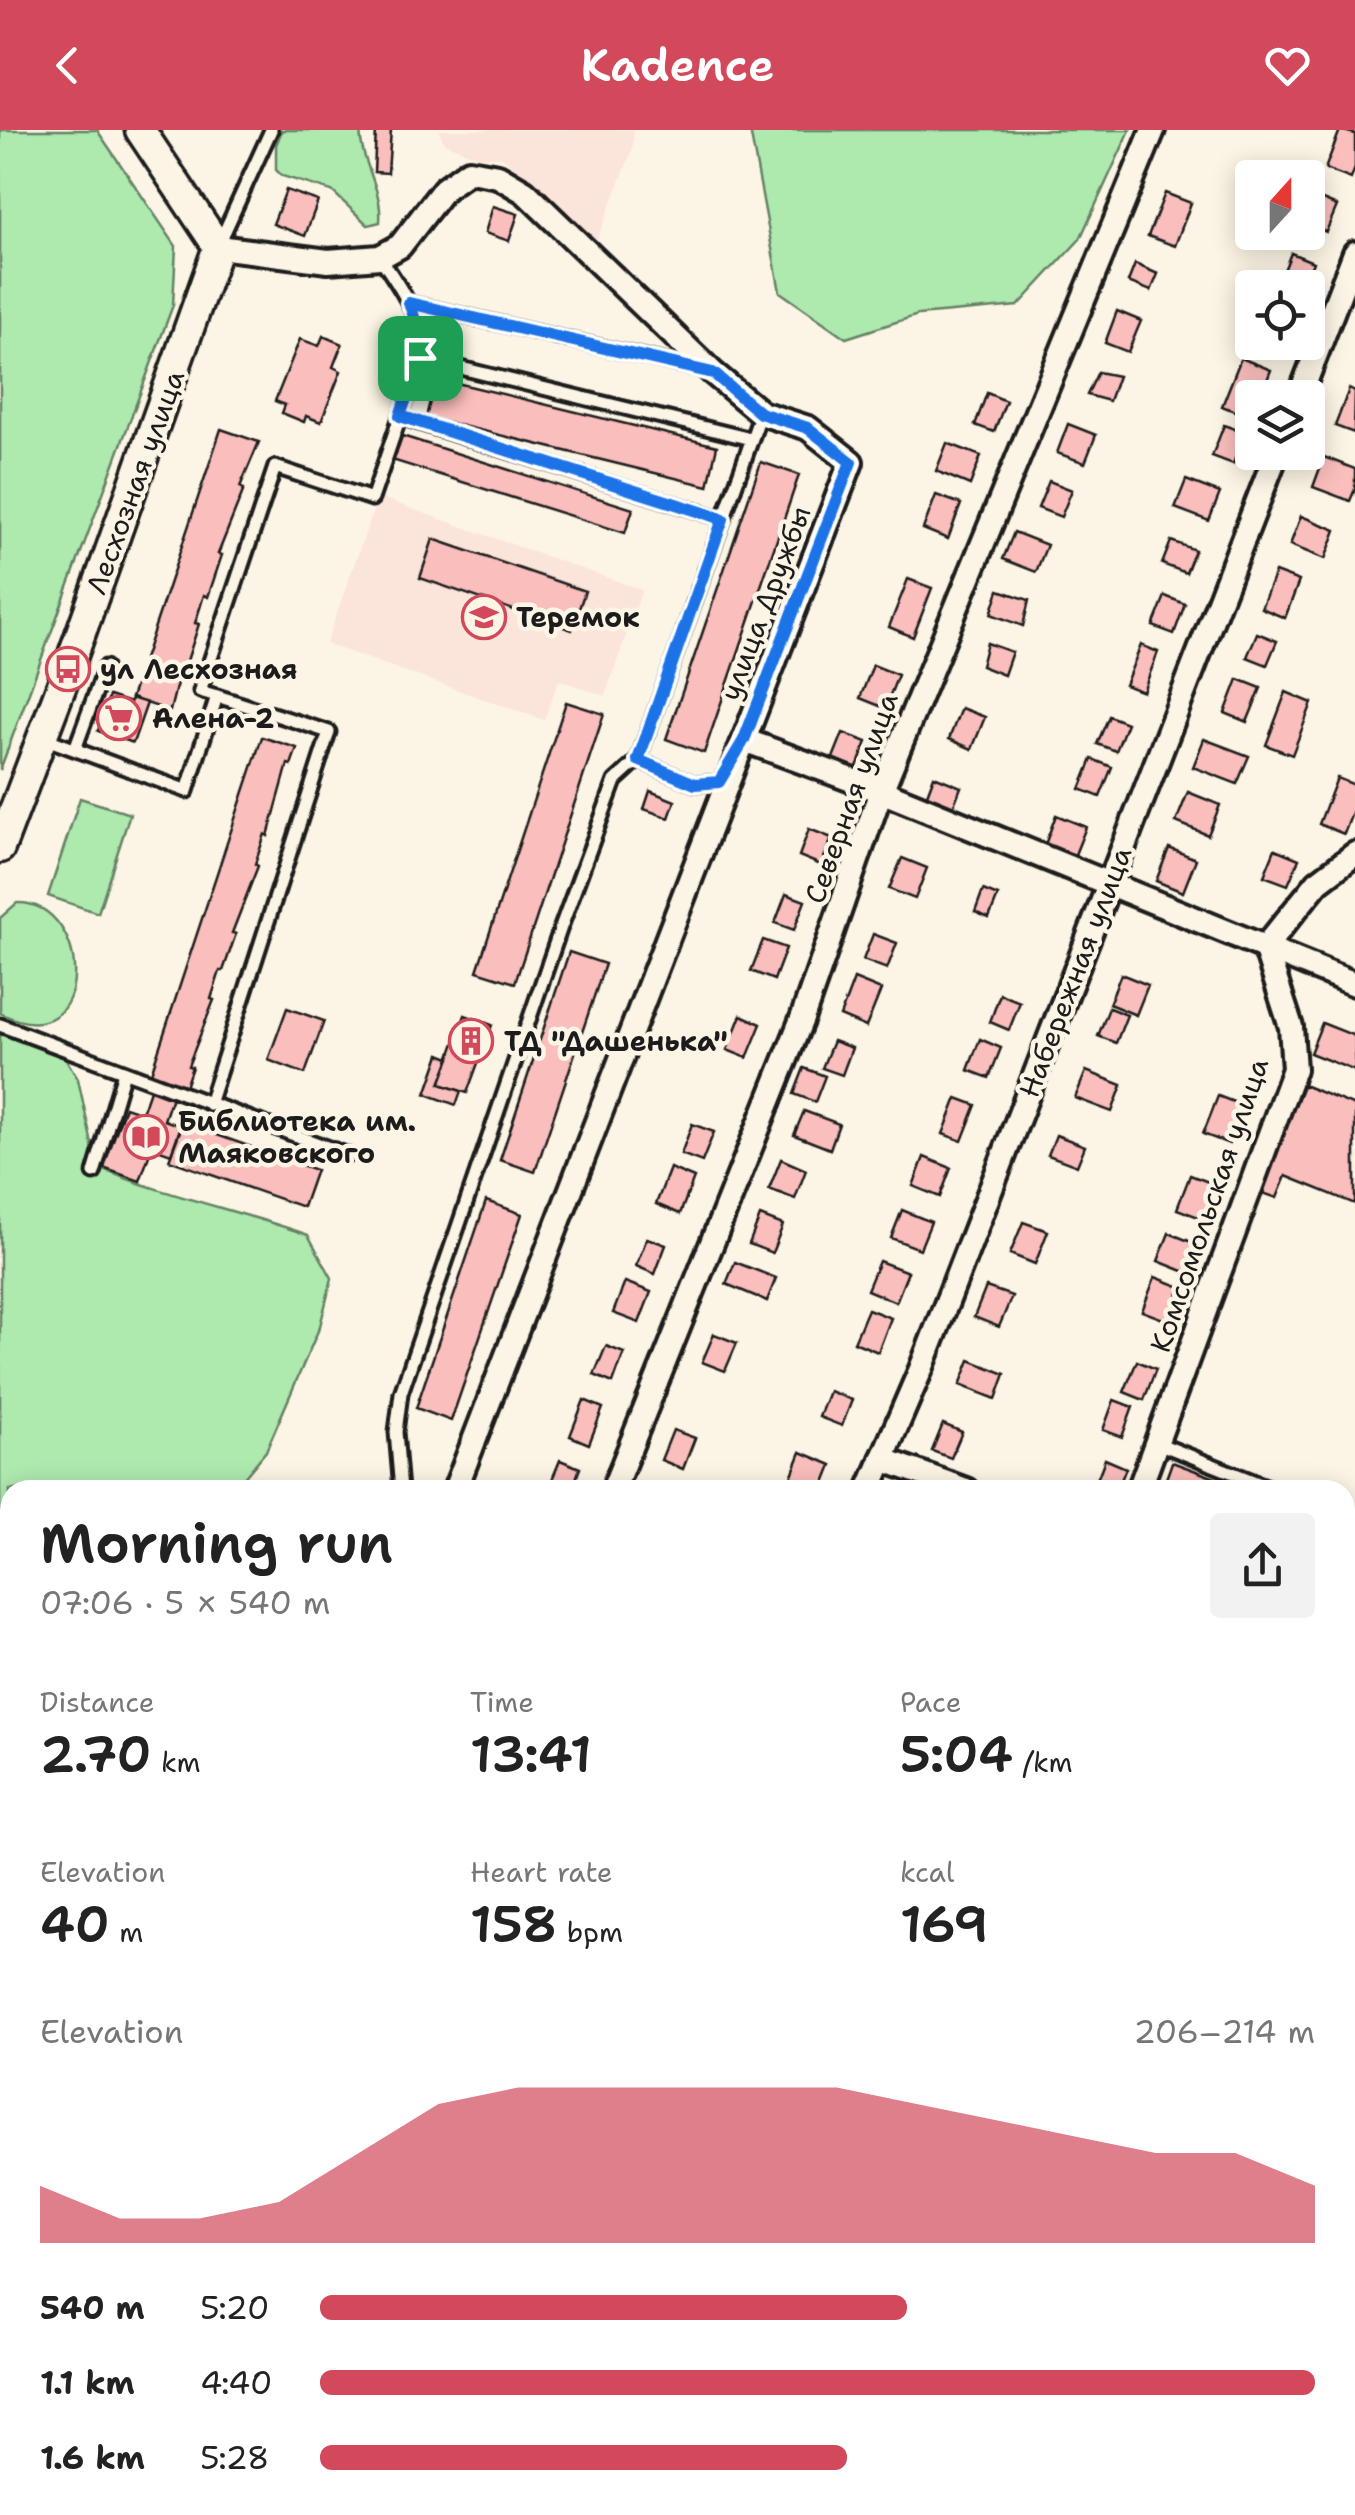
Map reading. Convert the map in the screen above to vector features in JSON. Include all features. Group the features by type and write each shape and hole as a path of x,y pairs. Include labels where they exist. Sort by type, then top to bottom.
{"street":[{"path":"140,130 218,247 328,261 380,257"},
{"name":"Северная улица","path":"617,1480 803,1016 881,791 1153,130"},
{"name":"улица Дружбы","path":"380,257 400,246 444,188 469,171 498,176 525,192 713,373 760,413 808,428 851,462 459,1480"},
{"name":"Лесхозная улица","path":"0,848 218,247"},
{"path":"1306,380 1355,253"},
{"name":"Набережная улица","path":"873,1480 921,1368 1271,470"},
{"path":"744,740 881,791 1355,984"},
{"path":"1265,947 1318,882 1355,854"},
{"name":"Комсомольская улица","path":"1143,1480 1294,1069 1291,1026 1265,947"},
{"path":"882,1459 939,1480"}],"lane":[{"path":"218,247 271,130"},
{"path":"209,1104 329,732 200,691 275,467 372,499 420,358 420,330 409,303 380,257"},
{"path":"409,303 713,373"},
{"path":"420,358 751,439"},
{"path":"400,1480 396,1432 401,1394 594,836 615,781 638,760 760,413"},
{"path":"400,416 723,519"},
{"path":"74,748 105,667"},
{"path":"42,737 188,791 217,696"},
{"path":"638,760 695,784 719,782 744,740"},
{"path":"0,1024 348,1155"},
{"path":"94,1173 124,1072"},
{"path":"1156,1442 1251,1480"}],"shaded area":[{"path":"439,130 634,130 632,151 596,242 502,157 477,156 444,143"},
{"name":"Теремок","path":"378,497 642,590 605,696 559,680 544,720 326,644"}],"green space":[{"path":"0,130 97,130 176,246 173,305 0,770"},
{"path":"282,130 360,130 378,198 380,222 368,225 332,191 282,176 276,170 276,145"},
{"path":"750,130 1130,130 1080,239 1018,306 918,315 846,338 780,292"},
{"path":"80,798 130,814 98,913 48,896"},
{"path":"17,903 42,909 60,926 71,950 74,976 69,999 55,1016 32,1022 0,1013 0,918"},
{"path":"0,1030 63,1054 78,1079 97,1167 308,1235 332,1278 320,1326 266,1451 242,1480 0,1480"}],"building":[{"path":"376,130 391,130 388,173 374,172"},
{"path":"1340,130 1355,134 1355,168 1351,179 1325,169"},
{"path":"286,190 318,201 305,236 273,224"},
{"path":"1165,193 1191,203 1175,246 1148,236"},
{"path":"1325,201 1337,206 1325,232"},
{"path":"493,206 518,214 509,241 485,233"},
{"path":"1291,253 1313,262 1310,270 1284,270"},
{"path":"1135,264 1158,274 1151,291 1128,282"},
{"path":"1117,311 1141,321 1128,352 1105,343"},
{"path":"323,336 342,344 333,367 341,371 321,422 306,416 304,422 282,413 285,405 275,401 300,339 319,346"},
{"path":"1240,360 1271,370 1267,380 1235,380 1235,411 1222,406"},
{"path":"1098,372 1118,376 1109,401 1087,395"},
{"path":"436,378 717,446 708,486 426,417"},
{"path":"1349,389 1355,392 1354,433 1335,426"},
{"path":"987,393 1006,401 994,432 975,425"},
{"path":"1068,424 1096,435 1085,463 1057,453"},
{"path":"1224,425 1235,429 1233,464 1212,456"},
{"path":"221,429 259,442 240,487 244,489 218,554 222,555 208,597 204,595 195,623 199,624 186,664 182,663 170,711 131,698"},
{"path":"399,435 633,509 625,533 392,460"},
{"path":"947,443 981,456 970,485 936,471"},
{"path":"1325,457 1355,469 1355,489 1350,501 1313,487 1319,470 1325,470"},
{"path":"761,462 799,475 704,753 666,739"},
{"path":"1186,480 1220,493 1209,521 1175,508"},
{"path":"1049,481 1072,490 1061,517 1038,508"},
{"path":"936,495 961,504 948,539 923,529"},
{"path":"1301,516 1336,530 1325,559 1290,545"},
{"path":"1014,532 1047,545 1036,572 1003,559"},
{"path":"433,539 585,591 572,630 420,578"},
{"path":"1171,541 1195,550 1186,573 1162,564"},
{"path":"1275,572 1299,581 1285,618 1261,608"},
{"path":"908,579 932,588 913,637 889,627"},
{"path":"999,590 1029,600 1023,626 991,614"},
{"path":"1165,596 1185,604 1174,634 1153,626"},
{"path":"1257,633 1277,641 1267,665 1247,657"},
{"path":"987,643 1012,652 1004,675 981,666"},
{"path":"1141,645 1158,652 1143,692 1125,685"},
{"path":"873,665 898,675 885,708 860,698"},
{"path":"1238,679 1261,688 1247,722 1225,713"},
{"path":"1286,692 1312,703 1292,755 1266,745"},
{"path":"109,696 130,703 131,698 147,703 133,743 98,731"},
{"path":"566,702 604,714 515,983 477,971"},
{"path":"961,708 985,717 972,749 949,739"},
{"path":"1109,716 1127,723 1116,751 1097,744"},
{"path":"843,733 867,742 855,772 831,763"},
{"path":"262,737 297,748 291,765 288,764 268,836 265,834 255,864 258,866 232,933 236,934 188,1066 192,1067 185,1087 150,1076"},
{"path":"1204,739 1249,756 1237,784 1193,767"},
{"path":"1092,759 1112,767 1100,797 1080,789"},
{"path":"934,776 961,787 952,810 925,800"},
{"path":"1337,778 1355,785 1355,805 1344,834 1319,824"},
{"path":"650,791 675,801 669,818 644,809"},
{"path":"1188,792 1220,805 1208,835 1176,822"},
{"path":"1056,815 1086,827 1072,862 1043,850"},
{"path":"809,829 832,838 821,865 799,856"},
{"path":"1169,848 1196,859 1183,892 1156,881"},
{"path":"1275,849 1299,859 1288,885 1264,876"},
{"path":"902,858 927,868 915,899 889,889"},
{"path":"983,890 998,896 989,918 975,912"},
{"path":"786,894 805,901 794,930 775,923"},
{"path":"873,934 897,943 887,969 863,960"},
{"path":"763,940 786,948 774,980 751,971"},
{"path":"569,952 605,964 535,1172 500,1160"},
{"path":"1121,974 1148,985 1136,1015 1109,1004"},
{"path":"854,979 881,990 866,1027 840,1016"},
{"path":"1000,994 1020,1002 1009,1030 990,1022"},
{"path":"287,1008 324,1021 305,1074 268,1060"},
{"path":"1109,1008 1127,1015 1116,1043 1098,1036"},
{"name":"ТД \"Дашенька\"","path":"465,1015 492,1025 467,1093 440,1084"},
{"path":"741,1015 761,1024 747,1058 727,1050"},
{"path":"1322,1023 1355,1036 1355,1071 1310,1053"},
{"path":"980,1039 1001,1048 989,1078 968,1070"},
{"path":"833,1041 852,1048 842,1075 822,1068"},
{"path":"440,1054 450,1058 440,1084 461,1091 456,1105 426,1094"},
{"path":"804,1068 825,1076 815,1102 794,1094"},
{"path":"1086,1071 1122,1085 1112,1112 1075,1098"},
{"path":"1303,1085 1355,1106 1355,1204 1286,1176 1277,1198 1260,1192"},
{"name":"Библиотека им. Маяковского","path":"151,1087 173,1094 164,1120 181,1126 171,1154 152,1147 140,1181 103,1168 125,1107 142,1113"},
{"path":"1218,1096 1244,1106 1229,1144 1203,1134"},
{"path":"957,1098 976,1105 962,1141 943,1134"},
{"path":"804,1111 839,1124 830,1149 794,1135"},
{"path":"183,1123 316,1170 303,1207 169,1160"},
{"path":"692,1124 714,1132 702,1162 681,1154"},
{"path":"1056,1135 1085,1146 1077,1166 1048,1155"},
{"path":"924,1157 951,1168 940,1197 913,1186"},
{"path":"781,1159 806,1170 795,1199 769,1189"},
{"path":"670,1168 694,1178 680,1214 656,1204"},
{"path":"1190,1175 1222,1187 1209,1221 1177,1209"},
{"path":"486,1201 522,1214 451,1421 416,1408"},
{"path":"902,1210 931,1222 920,1249 891,1238"},
{"path":"760,1216 783,1225 772,1253 749,1244"},
{"path":"1023,1222 1048,1231 1035,1264 1010,1254"},
{"path":"1169,1233 1199,1245 1188,1273 1158,1261"},
{"path":"647,1238 666,1245 655,1274 636,1266"},
{"path":"879,1261 908,1272 896,1302 867,1290"},
{"path":"735,1262 776,1278 767,1301 726,1284"},
{"path":"1155,1277 1181,1287 1168,1321 1142,1311"},
{"path":"625,1282 651,1292 639,1323 613,1313"},
{"path":"986,1287 1012,1296 999,1327 974,1317"},
{"path":"868,1309 891,1318 878,1352 854,1342"},
{"path":"714,1334 737,1343 725,1371 702,1362"},
{"path":"606,1346 624,1353 613,1383 594,1375"},
{"path":"970,1360 1005,1374 996,1399 960,1385"},
{"path":"1137,1361 1156,1369 1144,1400 1124,1392"},
{"path":"829,1391 852,1400 842,1426 819,1417"},
{"path":"584,1400 603,1408 589,1444 570,1436"},
{"path":"1114,1400 1133,1407 1122,1437 1103,1430"},
{"path":"943,1424 962,1432 951,1458 932,1451"},
{"path":"673,1430 695,1438 683,1469 661,1460"},
{"path":"801,1452 832,1465 826,1480 790,1480"},
{"path":"1105,1459 1126,1468 1121,1480 1097,1480"},
{"path":"560,1460 580,1468 576,1480 552,1480"},
{"path":"1172,1462 1220,1480 1166,1480"}],"place":[{"name":"Теремок","path":"484,617"},
{"name":"ул Лесхозная","path":"68,669"},
{"name":"Алена-2","path":"119,718"},
{"name":"ТД \"Дашенька\"","path":"471,1041"},
{"name":"Библиотека им. Маяковского","path":"146,1137"}],"route":[{"path":"409,303 713,373 760,413 808,428 851,462 744,740 719,782 695,784 638,760 723,519 400,416 420,358 420,330 409,303"}]}
